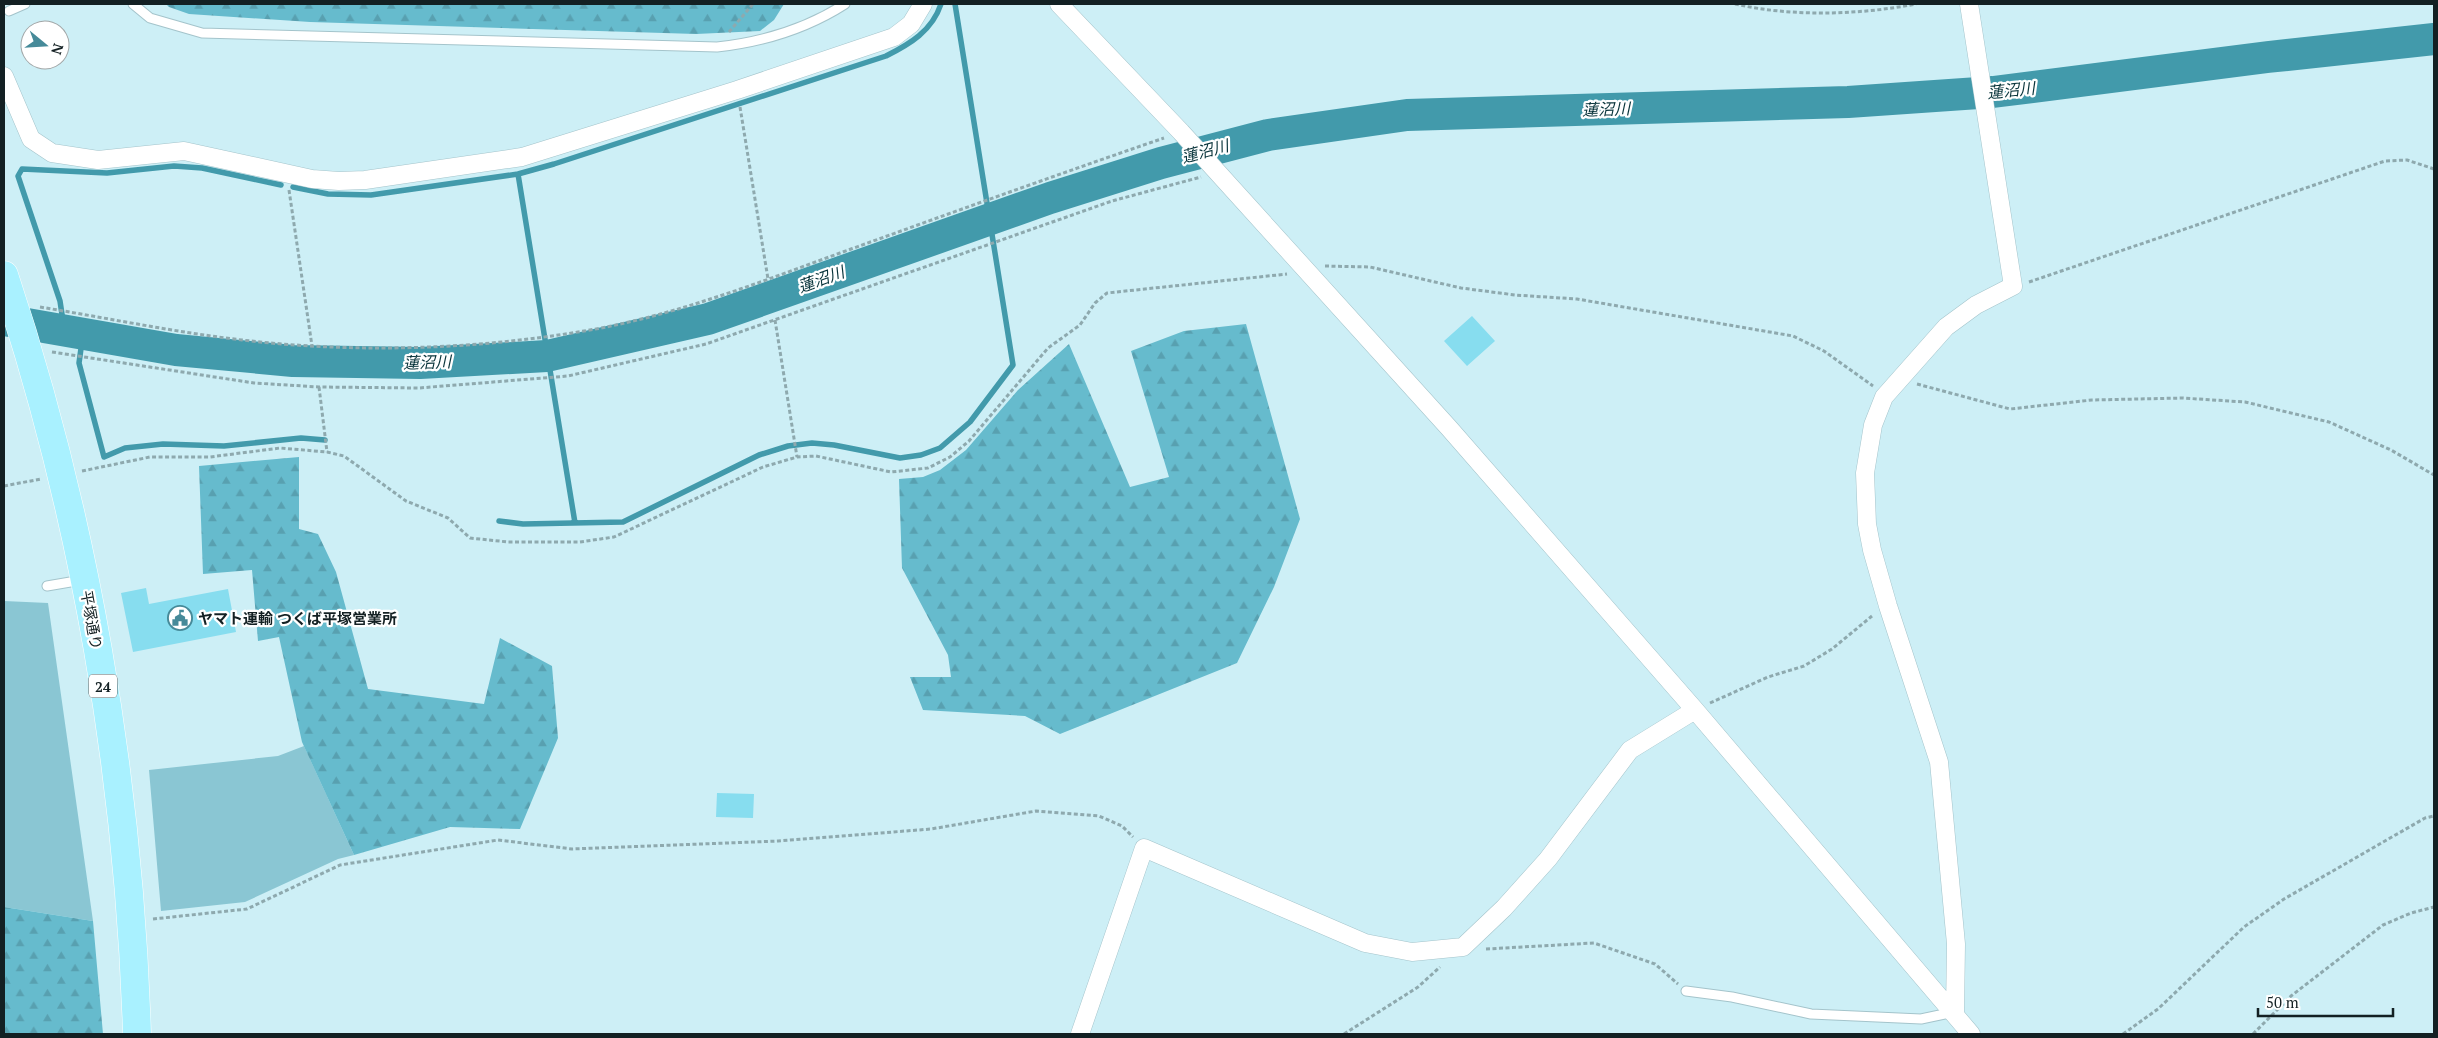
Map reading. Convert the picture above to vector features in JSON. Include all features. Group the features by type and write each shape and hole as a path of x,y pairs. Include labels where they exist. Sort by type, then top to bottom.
{"main road":[{"name":"平塚通り","path":"4,274 28,307 25,344 62,475 85,580 106,702 121,815 130,922 136,1034"}],"street":[{"path":"4,76 31,139 52,153 98,160 184,151 286,174 339,181 365,180 522,158 737,90 894,37 910,24 923,4"},
{"path":"1059,4 1184,136 1449,428 1695,710 1972,1034"},
{"path":"1955,1012 1956,944 1939,762 1888,606 1867,524 1865,473 1873,425 1884,397 1946,326 1976,305 2013,286 1978,76 1969,4"},
{"path":"1080,1034 1144,848 1365,943 1412,952 1463,947 1504,908 1548,858 1630,750 1695,710"}],"lane":[{"path":"9,11 25,4"},
{"path":"133,4 150,18 202,34 717,46 749,43 772,38 795,29 845,4"},
{"path":"47,586 85,580"},
{"path":"1686,991 1732,997 1811,1014 1922,1020 1955,1012"}],"path":[{"path":"717,46 753,4"},
{"path":"1735,4 1763,10 1832,12 1895,8 1916,4"},
{"path":"740,112 768,279"},
{"path":"28,307 197,334 312,346 429,347 538,338 582,332 676,310 998,196 1184,136"},
{"path":"2013,286 2054,275 2385,161 2407,160 2434,169"},
{"path":"52,352 236,380 319,387 419,388 568,376 706,344 1112,201 1184,181 1212,168"},
{"path":"286,174 312,346"},
{"path":"4,486 150,457 210,457 280,448 327,452 344,456 406,500 448,518 470,538 508,542 580,542 614,537 763,467 797,457 816,456 892,472 928,468 950,457 969,441 1048,348 1080,325 1095,303 1107,293 1294,273 1302,265 1370,267 1461,288 1515,295 1577,299 1792,336 1824,351 1870,382 1884,397"},
{"path":"774,320 797,457"},
{"path":"1899,380 1959,394 2010,409 2092,400 2183,398 2245,402 2329,422 2391,450 2434,475"},
{"path":"319,387 327,452"},
{"path":"1695,710 1768,677 1804,666 1832,649 1876,613 1888,606"},
{"path":"130,922 247,909 340,865 498,840 572,849 778,841 931,829 1036,811 1099,816 1122,826 1144,848"},
{"path":"2123,1034 2158,1010 2244,927 2284,899 2425,818 2434,816"},
{"path":"2254,1034 2291,996 2383,925 2411,913 2434,907"},
{"path":"1344,1034 1418,987 1463,947 1478,950 1510,946 1594,943 1655,964 1686,991"}],"shaded area":[{"path":"4,601 48,603 93,921 4,907"},
{"path":"304,746 354,855 338,859 245,902 161,911 149,770 278,756"}],"green space":[{"path":"166,4 784,4 774,20 760,31 696,34 310,22 189,14 169,7"},
{"path":"1246,324 1300,519 1274,587 1237,663 1060,734 1025,716 923,710 910,677 951,677 948,655 902,568 899,479 923,477 940,470 966,450 1018,390 1069,344 1130,487 1169,477 1131,351 1184,331"},
{"path":"299,457 299,529 318,534 336,572 368,689 484,704 500,638 552,666 558,738 520,829 450,827 354,855 302,742 279,637 258,641 252,570 203,574 199,466"},
{"path":"4,907 93,921 103,1034 4,1034"}],"building":[{"path":"1472,316 1495,341 1467,366 1444,341"},
{"name":"ヤマト運輸 つくば平塚営業所","path":"146,588 149,604 228,589 236,632 133,652 121,593"},
{"path":"717,793 754,794 753,818 716,817"}],"waterway":[{"path":"293,187 328,194 371,195 518,174 554,164 886,56 919,36 932,22 941,4"},
{"path":"499,521 523,524 623,522 759,455 788,446 812,443 834,445 900,458 921,455 940,448 970,422 1013,365 955,4"},
{"name":"蓮沼川","path":"4,320 176,350 293,361 420,363 547,356 708,319 1050,198 1161,163 1268,135 1407,115 1848,102 1993,92 2268,57 2434,39"},
{"path":"61,329 63,321 60,301 18,176 22,169 107,173 174,166 202,168 281,185"},
{"path":"518,174 575,523"},
{"path":"83,334 79,363 104,457 125,448 163,444 224,446 301,438 325,440"}],"place":[{"name":"ヤマト運輸 つくば平塚営業所","path":"180,618"}]}
